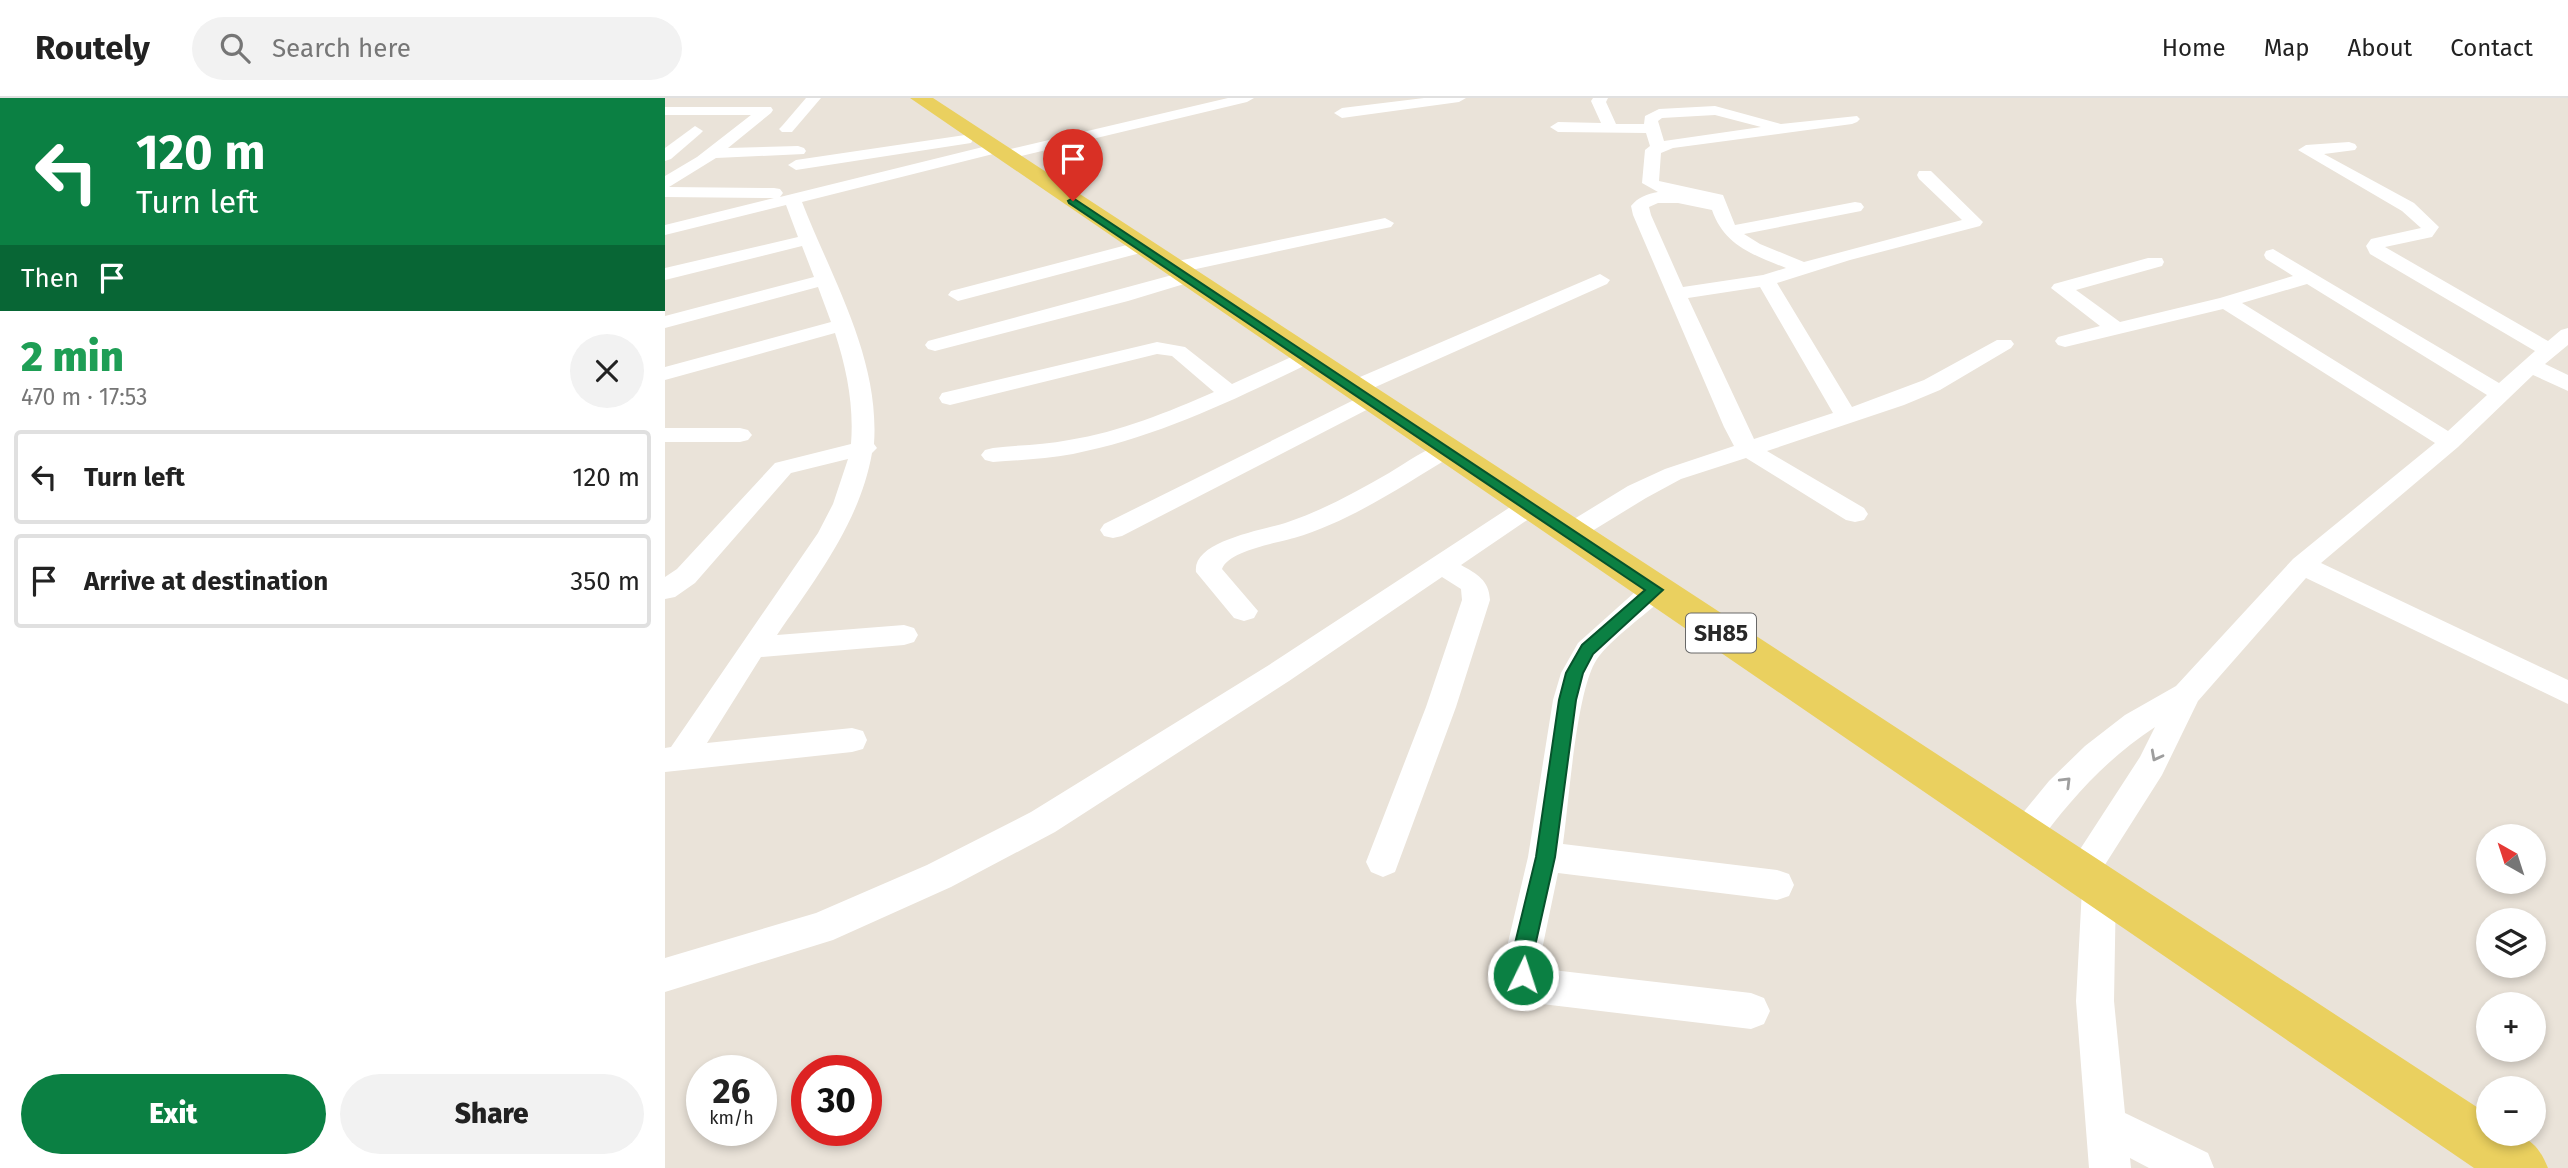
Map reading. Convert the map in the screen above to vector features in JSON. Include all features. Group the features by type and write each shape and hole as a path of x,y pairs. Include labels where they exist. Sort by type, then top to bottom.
{"main road":[{"name":"SH85","path":"920,98 2521,1168"}],"street":[{"path":"665,103 673,98"},
{"path":"787,129 814,98"},
{"path":"665,230 992,147 1247,98"},
{"path":"1328,98 1358,130"},
{"path":"1342,113 1459,98"},
{"path":"1601,98 1598,101 1600,108 1610,126"},
{"path":"665,111 766,110 708,156 665,183"},
{"path":"1658,147 1650,119 1652,116 1701,110 1731,114 1785,129"},
{"path":"1802,268 1757,249 1730,231 1717,198 1661,188 1650,183 1653,150 1658,147 1852,119"},
{"path":"1558,127 1610,126 1635,130 1653,128"},
{"path":"665,157 695,131"},
{"path":"665,157 797,158 992,147"},
{"path":"2349,147 2306,150 2408,207 2430,226 2430,230 2425,233 2377,243 2377,250 2549,349 2568,384"},
{"path":"1677,294 1766,279 1974,222 1925,175"},
{"path":"665,192 801,195"},
{"path":"672,760 823,546 850,495 865,448 863,408 857,371 842,325 806,240 801,195"},
{"path":"1720,207 1667,197 1644,201 1640,206 1735,427 1748,449 1855,514"},
{"path":"1730,231 1855,207"},
{"path":"936,345 1121,297 1180,272 1385,223"},
{"path":"665,274 806,240"},
{"path":"958,295 1142,247"},
{"path":"2273,255 2501,394"},
{"path":"2118,330 2061,288 2155,262"},
{"path":"2065,341 2226,302 2309,277"},
{"path":"1766,279 1847,418"},
{"path":"665,322 823,280"},
{"path":"1113,530 1362,394 1600,280"},
{"path":"2226,302 2450,442"},
{"path":"665,374 842,325"},
{"path":"1570,533 1637,492 1673,474 1847,418 1932,385 2004,344"},
{"path":"950,398 1157,348 1178,351 1229,393"},
{"path":"2110,1168 2095,1002 2090,880 2186,694 2302,565 2450,442 2549,349"},
{"path":"993,455 1072,447 1121,435 1170,418 1307,357"},
{"path":"665,435 740,435"},
{"path":"665,590 686,576 783,468 865,448"},
{"path":"1244,611 1209,572 1208,565 1213,558 1298,528 1342,508 1446,450"},
{"path":"665,975 820,928 939,876 1043,822 1443,566 1530,506"},
{"path":"2302,565 2568,694"},
{"path":"1383,862 1441,707 1476,600 1476,589 1470,582 1443,566"},
{"path":"1655,590 1588,650 1575,673 1568,700 1545,857 1521,964 1523,975 1531,983 1751,1012"},
{"path":"753,647 904,635"},
{"path":"2024,835 2058,790 2097,752 2139,720 2186,694"},
{"path":"672,760 852,740"},
{"path":"1545,857 1777,886"},
{"path":"2106,1125 2193,1168"}],"route":[{"path":"1073,201 1655,590 1609,628 1588,650 1575,673 1568,700 1545,857 1521,964 1523,975"}]}
